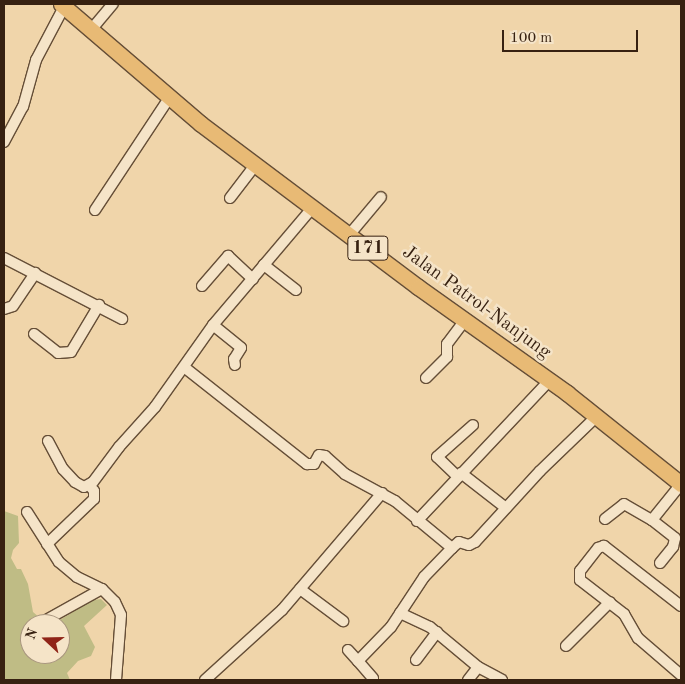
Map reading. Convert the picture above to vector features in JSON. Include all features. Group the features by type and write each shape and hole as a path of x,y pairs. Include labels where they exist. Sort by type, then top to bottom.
{"main road":[{"name":"Jalan Patrol-Nanjung","path":"63,5 169,98 464,320 549,381 681,484"}],"street":[{"path":"91,30 112,4"},
{"path":"4,142 23,107 36,60 63,5"},
{"path":"94,210 169,98"},
{"path":"230,198 256,164"},
{"path":"350,234 381,197"},
{"path":"89,485 155,407 213,325 313,207"},
{"path":"202,286 228,256 253,279"},
{"path":"4,258 99,305 122,320"},
{"path":"264,265 296,290"},
{"path":"4,309 13,306 34,273"},
{"path":"34,334 58,353 70,352 99,305"},
{"path":"426,378 447,357 447,344 464,320"},
{"path":"213,325 241,348 234,359 235,365"},
{"path":"184,367 307,464 314,464 322,454 345,474 382,493 452,548"},
{"path":"417,520 549,381"},
{"path":"358,661 391,627 424,576 458,542 472,545 596,417"},
{"path":"473,425 434,454 506,508"},
{"path":"46,544 94,499 94,491 89,485 75,482 63,469 48,441"},
{"path":"652,520 681,484"},
{"path":"205,680 282,610 382,493"},
{"path":"605,519 624,504 652,520 674,538 673,547 660,563"},
{"path":"27,512 46,544 67,570 102,589 115,602 121,615 116,680"},
{"path":"681,606 601,546 580,571 579,577 632,622 638,638 681,675"},
{"path":"57,614 102,589"},
{"path":"300,590 343,621"},
{"path":"566,646 610,602"},
{"path":"400,613 436,632 478,666 502,680"},
{"path":"416,660 436,632"},
{"path":"348,650 373,678"},
{"path":"468,680 478,666"}],"shaded area":[{"path":"4,511 18,516 19,543 13,550 11,558 17,569 21,569 28,584 33,612 35,614 20,614 20,664 70,664 70,614 93,600 101,599 107,605 84,626 95,647 91,656 78,661 67,673 70,680 4,680"}]}
